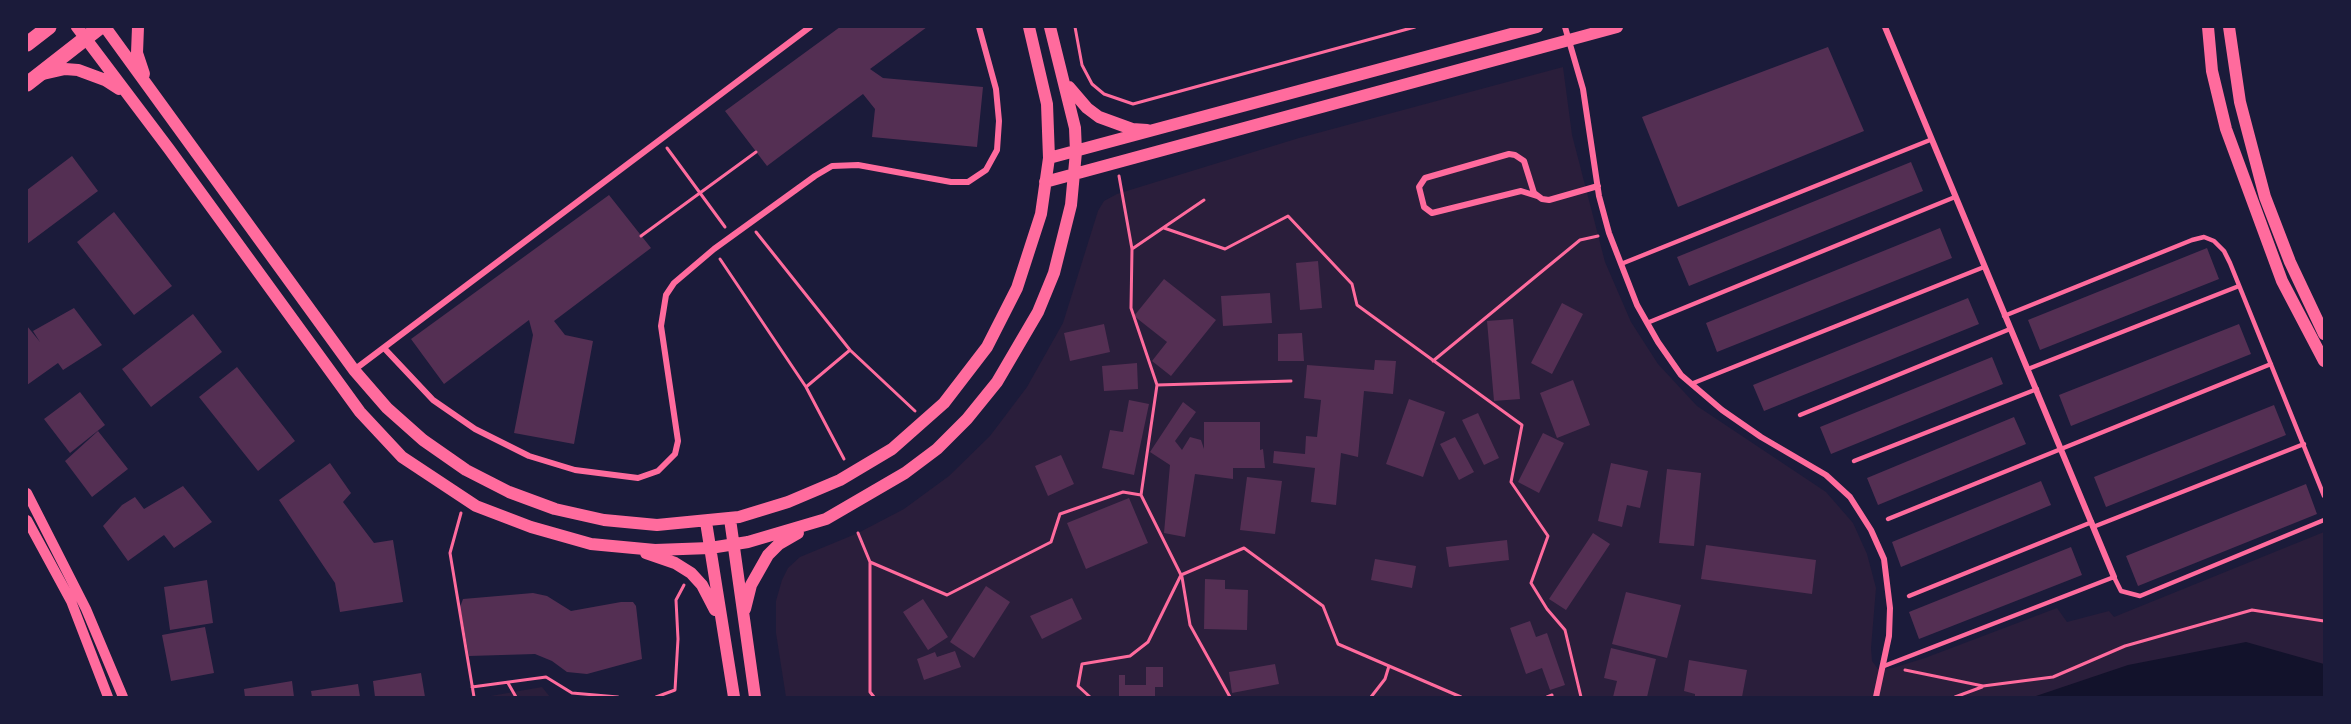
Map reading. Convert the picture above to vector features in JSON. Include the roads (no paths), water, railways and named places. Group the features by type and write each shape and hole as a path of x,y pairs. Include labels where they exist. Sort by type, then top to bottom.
{"main road":[{"path":"27,44 49,27"},
{"path":"29,82 81,32 100,27"},
{"path":"105,27 354,370 387,408 423,440 466,470 509,492 555,508 604,520 657,525 730,519 788,502 851,473 892,449 944,403 987,347 1017,288 1041,214 1049,158 1047,104 1029,27"},
{"path":"138,27 137,53 150,88"},
{"path":"1050,27 1071,108 1076,152 1071,206"},
{"path":"1049,158 1537,27"},
{"path":"1045,182 1617,27"},
{"path":"2208,27 2212,71 2226,129 2282,281 2324,361"},
{"path":"2229,27 2240,102 2265,197 2290,262 2324,334"},
{"path":"81,32 360,412 402,457 466,499 531,527 591,544 655,550 710,548 733,544 826,519"},
{"path":"29,82 57,70 78,70 105,80 133,101"},
{"path":"1064,81 1078,99 1099,117 1132,129 1169,127"},
{"path":"745,625 745,604 751,585 768,555 779,544 905,473 937,449 967,419 997,382 1038,312 1054,273 1071,206 1079,185 1088,176 1116,162"},
{"path":"730,519 755,697"},
{"path":"706,522 734,697"},
{"path":"631,548 675,563 691,573 711,599 724,632"}],"street":[{"path":"354,370 810,27"},
{"path":"384,348 433,400 475,429 530,456 564,466 638,478 658,471 675,454 678,441 661,326 666,295 674,283 714,249 832,166 858,165 951,182 968,182 986,170 997,150 999,121 996,89 979,27"},
{"path":"1564,27 1583,89 1598,186 1609,234 1637,305 1647,323 1681,375 1722,410 1761,437 1826,475 1850,497 1871,530 1884,559 1890,608 1884,666 1876,697"},
{"path":"1885,27 1930,140 2037,389 2114,577"},
{"path":"1538,196 1524,161 1515,154 1425,178 1419,187 1424,207 1432,213 1521,192 1549,200 1598,186"},
{"path":"27,493 86,609 123,697"},
{"path":"27,520 71,602 108,697"}],"lane":[{"path":"1621,264 1930,140"},
{"path":"1647,323 1955,197"},
{"path":"2004,316 2204,237 2214,241 2224,251 2324,496"},
{"path":"1691,384 1984,267"},
{"path":"2028,369 2239,286"},
{"path":"1800,415 2010,329"},
{"path":"1888,519 2061,447 2271,364"},
{"path":"1854,461 2037,389"},
{"path":"1909,596 2304,444"},
{"path":"1884,666 2114,577 2121,591 2140,596 2324,520"}]}
